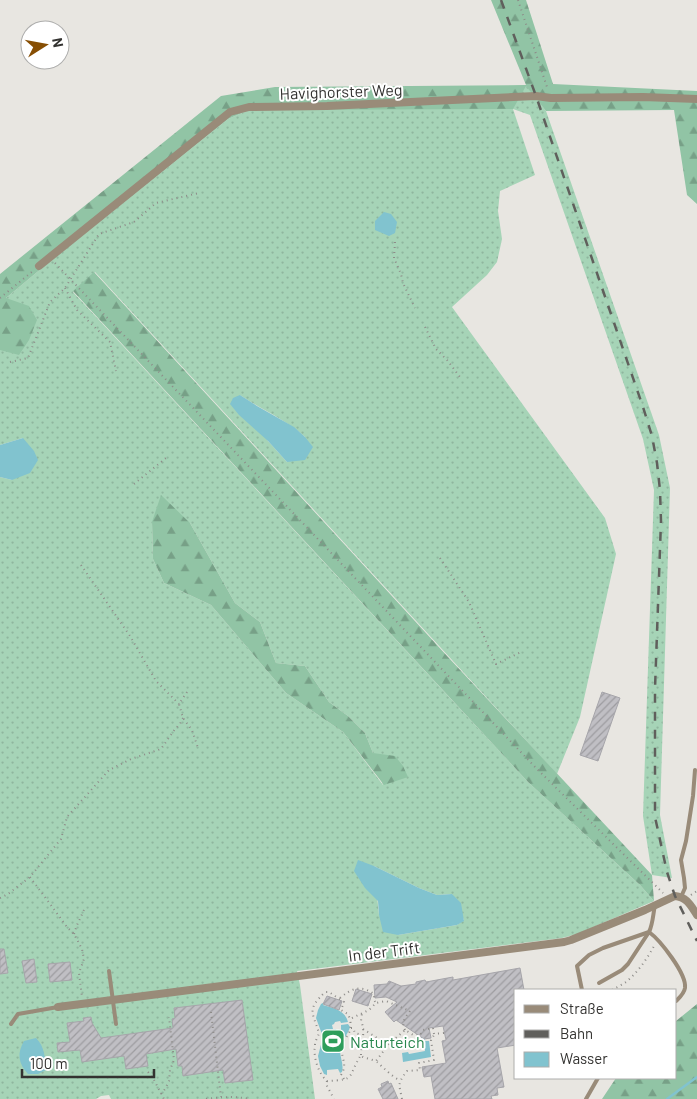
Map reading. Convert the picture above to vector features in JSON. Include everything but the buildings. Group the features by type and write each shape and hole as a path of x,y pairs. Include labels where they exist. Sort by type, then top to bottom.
{"street":[{"name":"Havighorster Weg","path":"39,266 230,112 248,107 327,106 536,96 551,98 643,97 697,99"},
{"name":"In der Trift","path":"58,1007 564,942 668,898 681,897"},
{"path":"681,897 685,899 697,915"}],"lane":[{"path":"681,897 685,888 681,860 686,841 695,770"},
{"path":"600,984 628,964 652,926 655,905"},
{"path":"582,989 577,966 603,948 649,932"},
{"path":"649,932 657,938 666,950 683,978 685,989 677,1001"},
{"path":"109,971 116,1024"},
{"path":"11,1024 18,1014 58,1007"},
{"path":"586,1099 597,1079"}],"path":[{"path":"518,0 551,98"},
{"path":"10,362 28,358 50,302 65,288 99,234 134,222 156,203 199,193"},
{"path":"395,242 394,258 414,308"},
{"path":"49,257 537,769 668,898"},
{"path":"0,298 39,266"},
{"path":"65,288 77,310 110,342 116,371"},
{"path":"425,327 436,349 460,377"},
{"path":"134,484 166,458"},
{"path":"440,558 469,602 496,664 521,652"},
{"path":"81,565 130,636 156,681 179,704 183,718 192,730 198,748"},
{"path":"179,704 186,692"},
{"path":"0,898 30,877 61,839 67,817 109,770 161,748 183,718"},
{"path":"30,877 66,927 74,934 82,949 84,959 79,973 83,1003"},
{"path":"74,934 76,925 84,910"},
{"path":"340,998 354,988 372,992 376,1003"},
{"path":"344,1080 341,1075 345,1068 341,1049 351,1028 348,1014 341,1010 344,1002 329,992 325,992 314,1003 312,1010 319,1033 315,1044 315,1058 321,1076 327,1081 344,1080 353,1073 361,1055 362,1013"},
{"path":"350,1019 369,1010 376,1003 386,1001 410,1011 403,1021 403,1026 405,1030 415,1036 420,1035 423,1030 433,1028 434,1034 431,1040 434,1060 419,1063 420,1070 407,1071 400,1080 399,1087 402,1099"},
{"path":"211,1012 221,1097"},
{"path":"161,1094 165,1089 174,1060 169,1016"},
{"path":"351,1028 353,1028 355,1033 362,1035"},
{"path":"363,1029 388,1045"},
{"path":"376,1061 388,1045 405,1030"},
{"path":"434,1034 444,1033"},
{"path":"361,1055 376,1061 390,1072 393,1078 400,1080"},
{"path":"148,1072 154,1078 164,1099"},
{"path":"327,1081 326,1084 334,1099"},
{"path":"206,1099 221,1097 250,1099"}],"green space":[{"path":"491,0 526,0 553,84 697,91 697,204 687,195 674,110 546,111 526,86 513,109 249,110 228,119 6,298 29,306 37,320 29,340 19,355 0,350 0,274 221,96 275,87 526,85"},
{"path":"526,85 546,111 659,435 670,488 660,815 672,878 652,875 643,816 654,490 643,439 530,115 513,109 535,175 500,191 498,211 502,239 497,262 487,275 452,307 605,518 616,554 580,717 557,774 95,272 73,292 528,782 640,885 654,901 577,934 562,938 297,971 315,1099 111,1099 109,1095 96,1099 0,1099 0,477 12,480 23,438 0,445 0,303 228,119 249,110","holes":["240,395 290,425 305,437 287,462 268,441","152,522 190,523 235,603 260,622 276,663 305,666 329,702 348,716 365,733 383,785 343,732 286,693 211,605 164,583 153,559","374,866 437,895 452,894 464,920 457,925 398,935 379,915"]},
{"path":"94,272 448,657 652,875 654,901 640,885 528,782 73,291"},
{"path":"161,495 190,523 235,603 260,622 276,663 305,666 329,702 348,716 365,733 373,753 395,756 403,766 408,777 384,785 343,732 286,693 211,605 164,583 153,559 152,522"},
{"path":"697,1004 697,1099 602,1099 615,1079 677,1079 677,1020"}],"water":[{"path":"384,212 391,214 397,222 395,233 389,236 375,230 375,221"},
{"path":"240,395 294,427 305,437 313,447 305,460 287,462 268,441 239,415 230,404 233,398"},
{"path":"23,438 34,451 38,460 30,473 12,480 0,477 0,445"},
{"path":"358,860 437,895 452,894 461,903 464,921 457,925 398,935 383,932 378,901 365,888 354,871"},
{"name":"Naturteich","path":"323,1003 323,1005 341,1012 348,1022 335,1022 332,1025 333,1029 341,1030 341,1025 348,1024 350,1027 340,1047 342,1072 340,1073 338,1069 327,1070 327,1075 324,1074 320,1066 318,1056 323,1037 316,1018 318,1010"},
{"path":"425,1036 425,1041 429,1041 431,1057 403,1062 402,1053 408,1052 409,1054 425,1051 421,1037"},
{"path":"36,1038 43,1049 46,1070 38,1074 28,1074 20,1062 20,1050 24,1041"}],"waterway":[{"path":"667,1099 697,1077"}],"railway":[{"path":"501,0 536,96 652,436 660,490 661,521 655,689 655,817 667,872 675,896 697,941"}],"place":[{"name":"Naturteich","path":"333,1041"}]}
